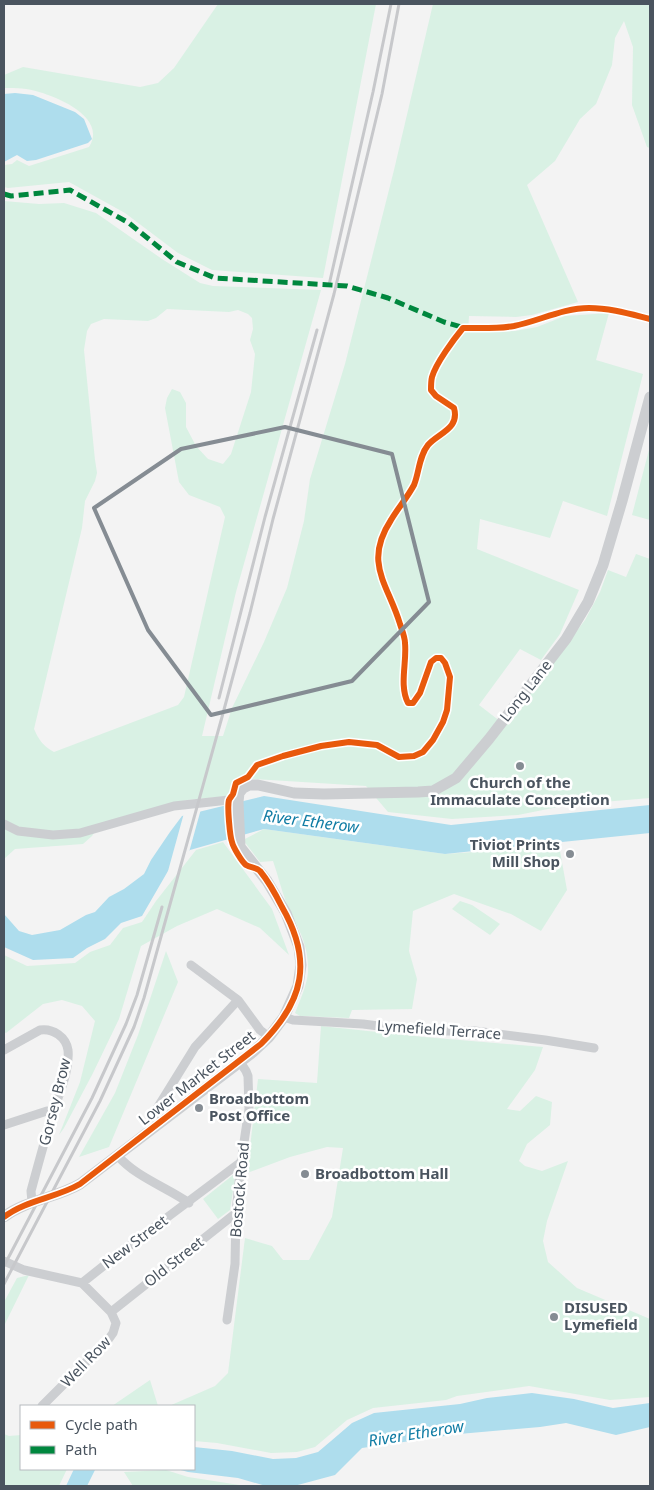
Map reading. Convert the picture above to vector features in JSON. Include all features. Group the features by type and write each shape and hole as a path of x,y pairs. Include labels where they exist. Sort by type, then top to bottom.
{"street":[{"name":"Long Lane","path":"238,800 239,793 243,788 258,784 294,792 324,794 396,793 433,791 456,778 489,739 566,639 588,602 603,565 650,397"},
{"path":"4,824 18,831 53,835 80,833 174,806 238,800"},
{"name":"Lower Market Street","path":"4,1217 32,1202 59,1195 80,1184 240,1062 269,1037 284,1017 295,996 300,981 299,947 286,913 277,897 242,850 240,844 238,800"},
{"path":"190,965 238,1000 260,1030 269,1037"},
{"path":"158,1124 154,1115 156,1110 195,1047 238,1000"},
{"name":"Lymefield Terrace","path":"284,1017 293,1020 363,1024 418,1031 475,1031 594,1048"},
{"name":"Gorsey Brow","path":"4,1050 40,1030 46,1029 65,1040 68,1050 61,1089 31,1191 32,1202"},
{"name":"Bostock Road","path":"228,1320 235,1264 236,1213 241,1162 249,1109 248,1076 240,1062"},
{"path":"4,1125 47,1111 53,1113"},
{"path":"118,1156 134,1171 174,1192 188,1202"},
{"name":"New Street","path":"82,1283 241,1162"},
{"name":"Old Street","path":"111,1312 236,1213"},
{"path":"4,1261 24,1270 82,1283 111,1312"},
{"name":"Well Row","path":"43,1405 108,1340 116,1327 111,1312"}],"highlighted area":[{"path":"285,427 392,454 429,602 352,681 211,715 148,630 94,508 181,449"}],"green space":[{"path":"218,4 376,4 323,278 212,270 178,253 125,213 69,182 4,187 4,165 12,164 17,160 29,166 89,147 93,137 92,127 79,111 59,99 35,91 22,88 4,88 4,75 23,67 140,87 158,83 174,68"},
{"path":"433,4 650,4 650,148 647,147 632,105 633,47 624,21 615,38 612,65 596,104 580,119 555,161 527,185 578,302 532,315 516,317 469,316 468,332 515,331 537,327 565,316 609,313 596,360 643,374 607,516 563,501 550,538 480,519 477,549 579,590 560,634 541,660 520,649 479,705 505,725 585,620 600,592 608,570 626,577 636,554 650,559 650,798 568,805 518,815 452,819 388,812 366,786 240,778 231,796 187,800 99,826 83,844 15,849 4,859 4,201 39,204 64,203 96,213 200,283 213,286 321,290 236,592 202,736 223,736 232,708 264,642 287,588 304,521 310,479 345,364 394,170","holes":["167,309 229,312 238,310 252,318 253,329 250,340 255,354 251,392 231,454 223,464 208,459 196,446 186,427 186,403 180,392 172,389 167,398 165,408 179,482 189,495 220,507 225,517 184,697 178,705 54,752 42,742 34,729 82,528 85,501 97,473 84,350 87,331 91,324 104,319 148,321 156,318"]},
{"path":"650,446 650,520 632,515"},
{"path":"264,829 445,854 561,846 560,851 567,890 541,931 511,914 454,894 413,911 409,951 417,979 412,1009 352,1010 349,1018 300,1016 295,1013 305,987 308,972 307,952 286,902 273,861 260,862 243,840"},
{"path":"223,842 272,909 289,955 260,928 217,909 177,926 141,946 119,1019 93,1073 59,1135 80,1082 95,1021 82,1006 62,1000 43,1004 6,1033 4,1032 4,955 27,966 75,963 90,952 110,945 123,928 142,922 196,850"},
{"path":"460,901 472,905 500,924 490,935 452,909"},
{"path":"166,951 178,982 109,1147 79,1157 115,1093 138,1035"},
{"path":"321,1026 543,1047 535,1070 507,1109 520,1111 536,1096 552,1102 550,1125 527,1144 519,1161 525,1166 542,1171 568,1161 547,1221 543,1241 548,1262 577,1288 650,1319 650,1397 610,1400 529,1386 457,1396 446,1400 373,1408 347,1420 315,1447 297,1452 271,1453 217,1443 195,1441 195,1405 171,1405 215,1386 228,1373 245,1238 272,1246 283,1260 309,1260 332,1217 343,1148 327,1147 290,1157 247,1173 258,1079 317,1083"},
{"path":"233,1175 235,1178 230,1210 218,1219 203,1199"},
{"path":"29,1275 4,1326 4,1302 17,1278"},
{"path":"150,1380 158,1405 113,1405"},
{"path":"4,1434 9,1436 20,1435 20,1470 67,1470 59,1486 4,1486"},
{"path":"166,1470 188,1477 246,1486 133,1486 124,1472"}],"water":[{"path":"4,94 33,95 75,112 84,119 92,139 88,143 36,160 27,161 17,155 4,162"},
{"name":"River Etherow","path":"264,796 451,825 650,805 650,833 445,854 264,829 190,850 168,871 142,916 121,923 105,939 73,958 33,960 4,947 4,914 19,931 32,935 60,930 95,912 109,897 124,889 144,874 151,860 182,816"},
{"name":"River Etherow","path":"532,1393 574,1399 613,1408 650,1403 650,1427 616,1435 566,1423 459,1434 362,1448 335,1475 294,1486 266,1486 238,1478 181,1470 195,1470 195,1447 232,1451 273,1459 296,1458 318,1452 352,1423 374,1413 460,1404 487,1398"},
{"path":"74,1470 95,1470 87,1486 66,1486"}],"pier":[{"path":"201,809 188,856 170,873 165,882 184,813"}],"railway":[{"path":"329,285 391,4"},
{"path":"4,1284 100,1101 134,1027 144,998 222,717 334,294 382,94 399,4"},
{"path":"219,698 265,517 317,330"},
{"path":"4,1266 92,1098 126,1024 137,995 162,907"}],"marked path":[{"path":"4,194 11,196 70,190 129,223 177,262 215,278 347,286 388,298 444,322 465,328"}],"cycle path":[{"path":"4,1217 31,1203 61,1193 80,1184 261,1044 276,1028 287,1012 295,996 299,980 298,945 292,927 269,884 258,870 244,863 231,839 228,803 236,783 248,777 257,765 321,746 349,742 377,745 399,757 414,756 423,752 433,740 443,722 447,710 450,677 441,658 436,658 431,662 420,693 413,703 408,703 405,696 404,638 384,585 378,561 383,535 414,485 425,449 447,430 454,421 454,408 436,396 431,390 434,371 450,345 463,328 514,326 560,312 579,309 605,309 650,319"}],"place":[{"name":"Church of the Immaculate Conception","path":"520,766"},
{"name":"Tiviot Prints Mill Shop","path":"570,854"},
{"name":"Broadbottom Post Office","path":"199,1108"},
{"name":"Broadbottom Hall","path":"305,1174"},
{"name":"DISUSED Lymefield","path":"554,1317"}]}
